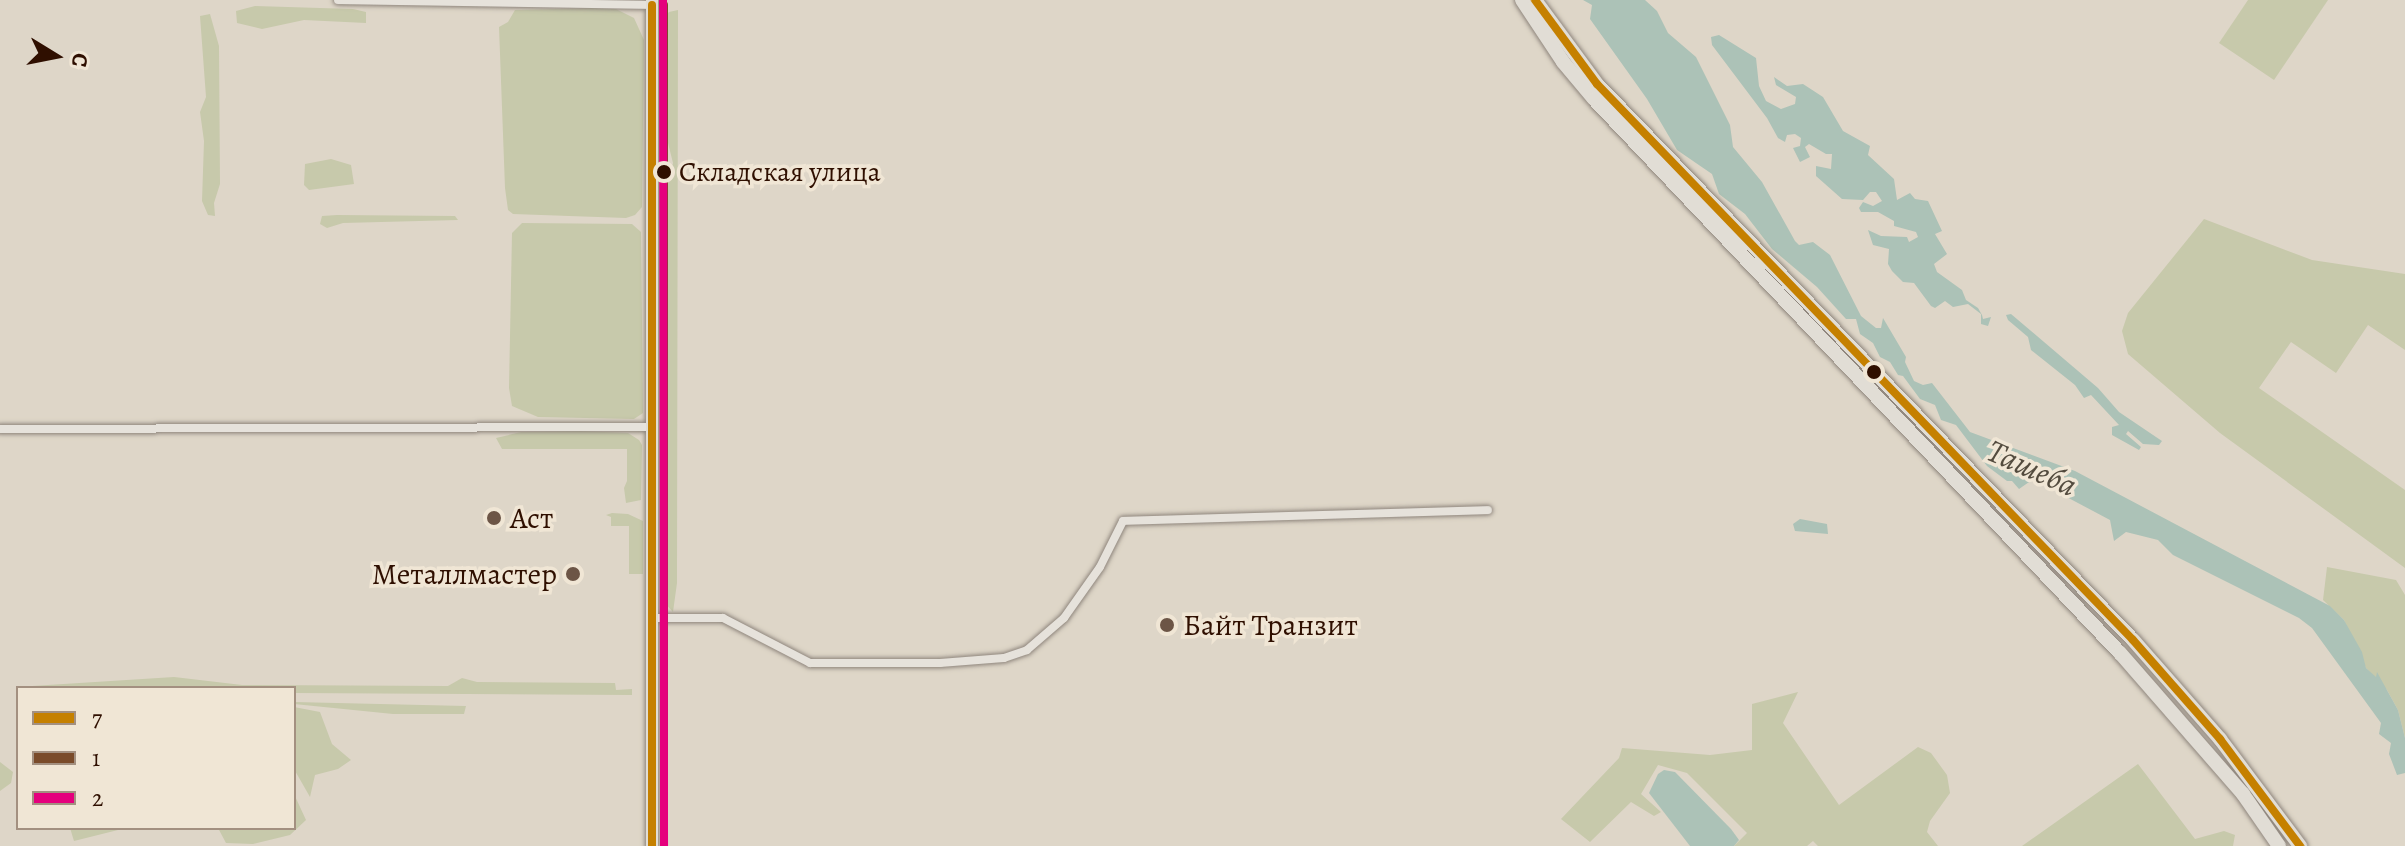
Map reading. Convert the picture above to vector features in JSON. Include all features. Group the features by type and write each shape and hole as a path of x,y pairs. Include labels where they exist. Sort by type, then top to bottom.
{"highway":[{"path":"1522,0 1563,62 1594,99 2109,641 2243,794 2279,846"},
{"path":"1535,0 1597,84 2133,640 2220,739 2300,846"}],"main road":[{"path":"652,2 652,846"}],"street":[{"path":"338,0 652,2"},
{"path":"0,429 652,427"},
{"path":"653,618 723,618 810,663 940,663 1004,658 1027,650 1064,618 1100,567 1123,521 1488,510"}],"shaded area":[{"path":"2248,0 2328,0 2274,80 2219,43"},
{"path":"255,6 353,9 366,12 366,23 304,20 262,29 237,23 236,11"},
{"path":"616,9 634,18 644,40 642,207 635,215 626,218 513,214 508,210 505,188 499,27 508,22 515,10"},
{"path":"678,10 677,583 673,612 664,602 663,583 663,228 664,196 673,163 663,123 664,18 669,12"},
{"path":"210,14 219,46 220,184 214,203 215,216 208,215 202,201 204,141 200,112 206,97 200,16"},
{"path":"331,159 351,165 354,184 309,190 304,185 305,164"},
{"path":"322,216 455,216 458,220 343,223 327,228 320,224"},
{"path":"2204,219 2312,260 2405,274 2405,350 2368,325 2336,373 2291,342 2259,388 2405,490 2405,568 2220,433 2128,354 2122,331 2128,313"},
{"path":"522,223 632,224 641,232 643,413 634,419 538,417 512,406 509,388 512,233"},
{"path":"521,432 628,433 639,440 642,445 641,500 626,503 627,449 502,449 496,438"},
{"path":"628,514 643,521 643,574 629,574 629,526 611,526 611,517 606,515"},
{"path":"2327,567 2396,580 2405,595 2405,738 2398,710 2387,690 2366,668 2344,620 2323,600"},
{"path":"174,677 242,685 448,686 462,678 477,682 615,683 616,690 632,689 632,695 296,693 296,686 32,686"},
{"path":"1798,692 1783,723 1839,805 1918,747 1931,753 1947,775 1950,793 1930,821 1927,832 1938,846 1818,846 1813,841 1807,846 1734,846 1747,833 1687,773 1658,765 1641,794 1661,812 1654,816 1631,802 1590,842 1561,819 1619,758 1622,748 1710,755 1752,750 1752,704"},
{"path":"296,702 466,706 464,714 393,714"},
{"path":"296,707 320,712 332,744 351,760 338,769 315,775 310,797 296,772"},
{"path":"0,762 13,772 11,783 0,791"},
{"path":"2138,764 2195,839 2224,831 2235,835 2233,846 2022,846"},
{"path":"296,798 306,820 296,829"},
{"path":"71,830 118,830 74,841"},
{"path":"219,830 295,830 290,835 253,844 226,843"}],"water":[{"name":"Ташеба","path":"1583,0 1645,0 1657,11 1668,33 1696,57 1730,125 1733,147 1762,182 1795,241 1799,245 1813,242 1830,255 1861,316 1876,328 1881,328 1883,318 1906,357 1905,362 1914,381 1923,385 1932,383 1970,432 2075,471 2330,606 2344,620 2362,652 2366,668 2376,677 2377,672 2398,710 2405,738 2405,773 2397,775 2389,754 2391,743 2379,734 2381,723 2312,628 2299,618 2173,555 2158,540 2126,532 2114,541 2110,520 2061,494 2059,484 2032,480 2019,489 2012,481 2007,481 1987,466 1956,425 1941,420 1935,405 1920,399 1890,362 1880,357 1873,343 1860,334 1856,319 1846,319 1817,287 1772,249 1745,214 1719,194 1712,174 1677,150 1647,99 1590,19 1592,5"},
{"path":"1719,35 1756,58 1759,86 1766,101 1781,109 1795,104 1796,97 1776,85 1774,77 1787,86 1803,84 1823,97 1843,131 1870,146 1868,155 1894,179 1897,200 1910,193 1915,199 1928,201 1942,231 1935,234 1947,254 1934,264 1937,272 1962,290 1966,300 1978,308 1982,315 1983,319 1991,317 1988,326 1981,324 1981,314 1968,304 1953,307 1945,301 1935,308 1931,306 1914,283 1903,282 1892,271 1888,264 1889,249 1873,245 1868,230 1881,236 1907,237 1909,242 1918,237 1916,232 1894,226 1894,221 1878,212 1861,212 1859,208 1863,202 1873,206 1882,201 1876,192 1870,192 1863,200 1842,199 1816,176 1816,166 1831,169 1832,154 1809,144 1805,147 1810,157 1800,162 1793,148 1800,146 1801,138 1795,134 1787,135 1785,142 1778,138 1767,118 1712,45 1711,37"},
{"path":"2011,314 2098,388 2119,412 2162,441 2159,445 2143,444 2128,431 2126,434 2141,447 2139,450 2112,435 2112,427 2119,425 2091,395 2084,398 2075,385 2031,350 2028,337 2008,320 2006,315"},
{"path":"1800,519 1827,524 1828,534 1795,531 1793,524"},
{"path":"1664,770 1675,772 1731,829 1739,840 1734,846 1690,846 1649,793 1658,774"}],"transit line":[{"name":"2","path":"663,0 664,846"},
{"name":"7","path":"1535,0 1597,84 2133,640 2220,739 2300,846"},
{"name":"7","path":"652,5 652,846"},
{"name":"1","path":"664,5 664,846"}],"place":[{"name":"Складская улица","path":"664,172"},
{"name":"Аст","path":"494,518"},
{"name":"Металлмастер","path":"573,574"},
{"name":"Байт Транзит","path":"1167,625"}]}
